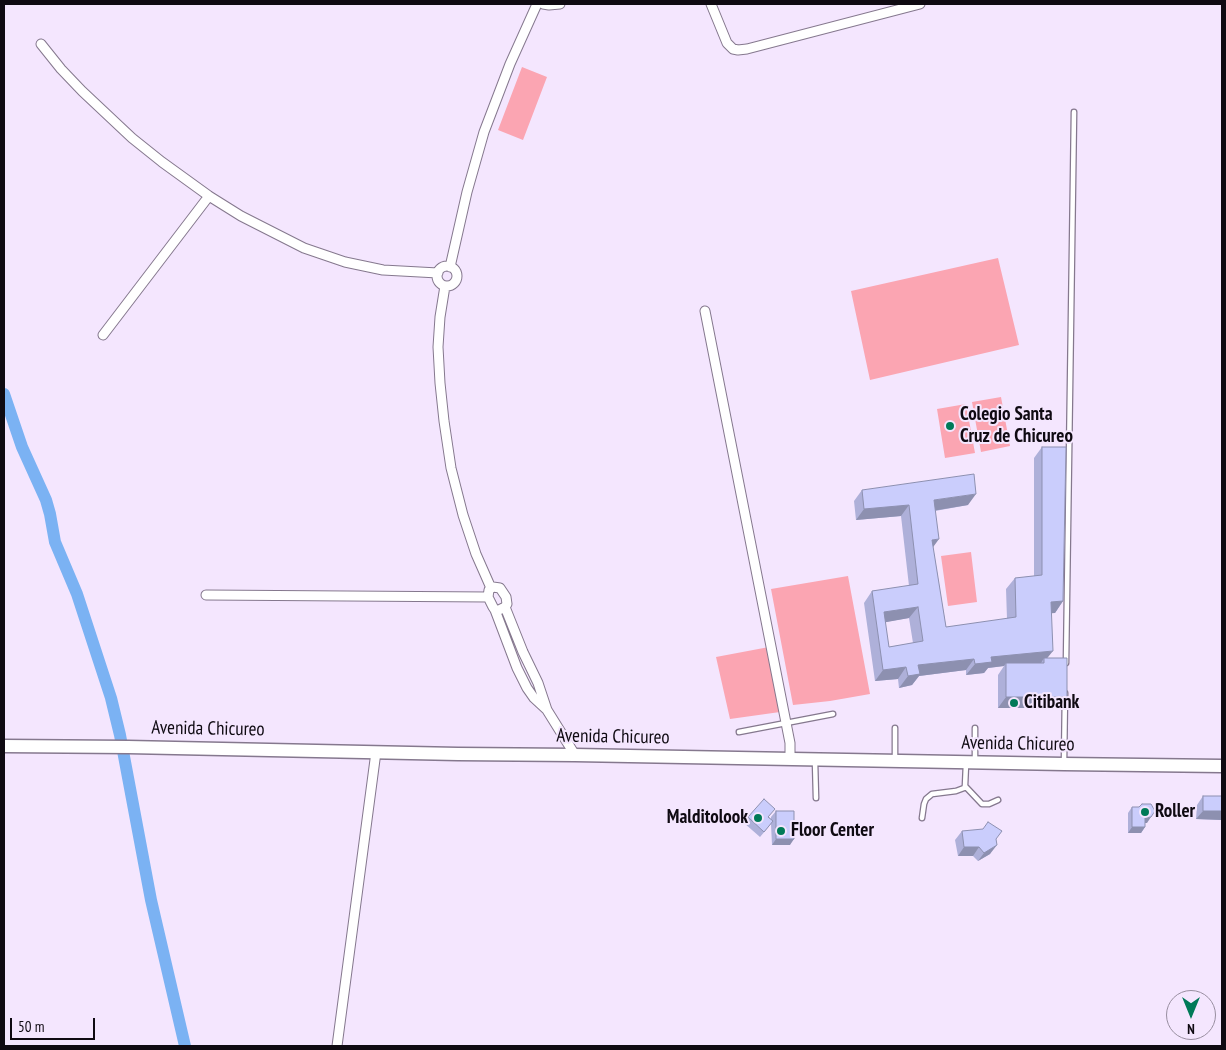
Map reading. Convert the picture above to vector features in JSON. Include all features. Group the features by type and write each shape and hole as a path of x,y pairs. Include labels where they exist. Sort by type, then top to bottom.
{"main road":[{"name":"Avenida Chicureo","path":"4,746 128,746 458,754 1222,766"}],"street":[{"path":"450,267 467,192 484,132 537,4"},
{"path":"543,4 560,4"},
{"path":"711,4 727,43 738,50 920,4"},
{"path":"41,44 72,80 118,126 162,162 209,196 241,216 298,245 344,262 383,270 438,273"},
{"path":"103,335 209,196"},
{"path":"450,267 455,271 456,280 452,285 445,286 438,280 438,273 442,268 450,267"},
{"path":"445,286 438,332 440,383 451,468 463,515 489,592 490,602 495,610 526,688 547,710"},
{"path":"705,311 790,742 790,759"},
{"path":"489,592 493,586 502,591 506,600 505,607 538,683 547,710 575,755"},
{"path":"206,595 489,592"},
{"path":"495,610 505,607"},
{"path":"337,1046 376,752"}],"lane":[{"path":"1066,666 1074,112"},
{"path":"1064,764 1066,686"},
{"path":"739,732 833,714"},
{"path":"894,761 895,728"},
{"path":"922,818 926,799 932,794 964,788 975,728"},
{"path":"815,759 816,798"},
{"path":"965,786 982,804 989,804 998,800"}],"shaded area":[{"path":"522,67 547,77 523,140 498,130"},
{"path":"998,258 1019,345 870,380 851,291"},
{"path":"1001,397 1010,446 981,452 972,402"},
{"path":"966,404 975,453 945,458 937,409"},
{"path":"971,552 977,602 948,606 941,556"},
{"path":"848,576 870,694 793,705 771,589"},
{"path":"769,647 780,712 730,719 716,657"}],"building":[{"path":"1042,447 1066,447 1063,601 1051,602 1053,651 991,657 992,662 975,664 974,659 918,665 920,674 908,676 906,667 883,670 872,591 918,584 909,505 864,509 862,490 974,474 976,494 934,500 939,539 932,540 946,627 1016,617 1015,578 1042,575","holes":["918,607 923,641 889,647 884,612"]},
{"path":"1044,658 1067,658 1067,697 1006,697 1006,663 1044,663"},
{"path":"1203,796 1222,796 1222,811 1203,811"},
{"name":"Malditolook","path":"764,799 775,809 768,817 773,821 764,832 748,817"},
{"path":"1142,804 1151,804 1155,811 1151,817 1145,818 1145,827 1132,827 1132,807 1139,807"},
{"path":"776,811 794,811 794,839 776,839"},
{"path":"988,822 1002,831 996,839 997,845 984,853 979,847 964,847 962,831 983,829"}],"waterway":[{"path":"4,394 22,447 46,500 55,542 77,594 111,698 120,735 151,900 185,1046"}],"place":[{"name":"Colegio Santa Cruz de Chicureo","path":"950,426"},
{"name":"Citibank","path":"1014,703"},
{"name":"Roller","path":"1145,812"},
{"name":"Malditolook","path":"758,818"},
{"name":"Floor Center","path":"781,831"}]}
